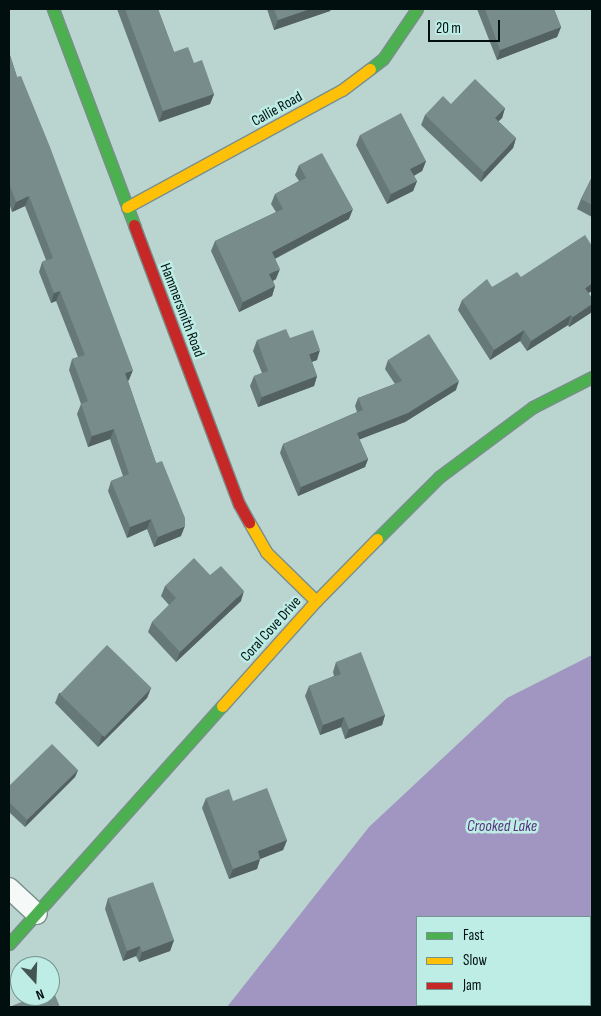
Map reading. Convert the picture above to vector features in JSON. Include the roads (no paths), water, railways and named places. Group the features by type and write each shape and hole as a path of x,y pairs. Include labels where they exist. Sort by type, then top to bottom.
{"street":[{"name":"Hammersmith Road","path":"53,9 239,504 266,552 316,601"},
{"name":"Callie Road","path":"127,207 342,90 383,59 417,9"},
{"name":"Coral Cove Drive","path":"9,944 316,601 439,477 533,407 592,377"},
{"path":"9,888 36,914"}],"water":[{"name":"Crooked Lake","path":"592,655 592,1007 227,1007 369,827 507,698"}]}
